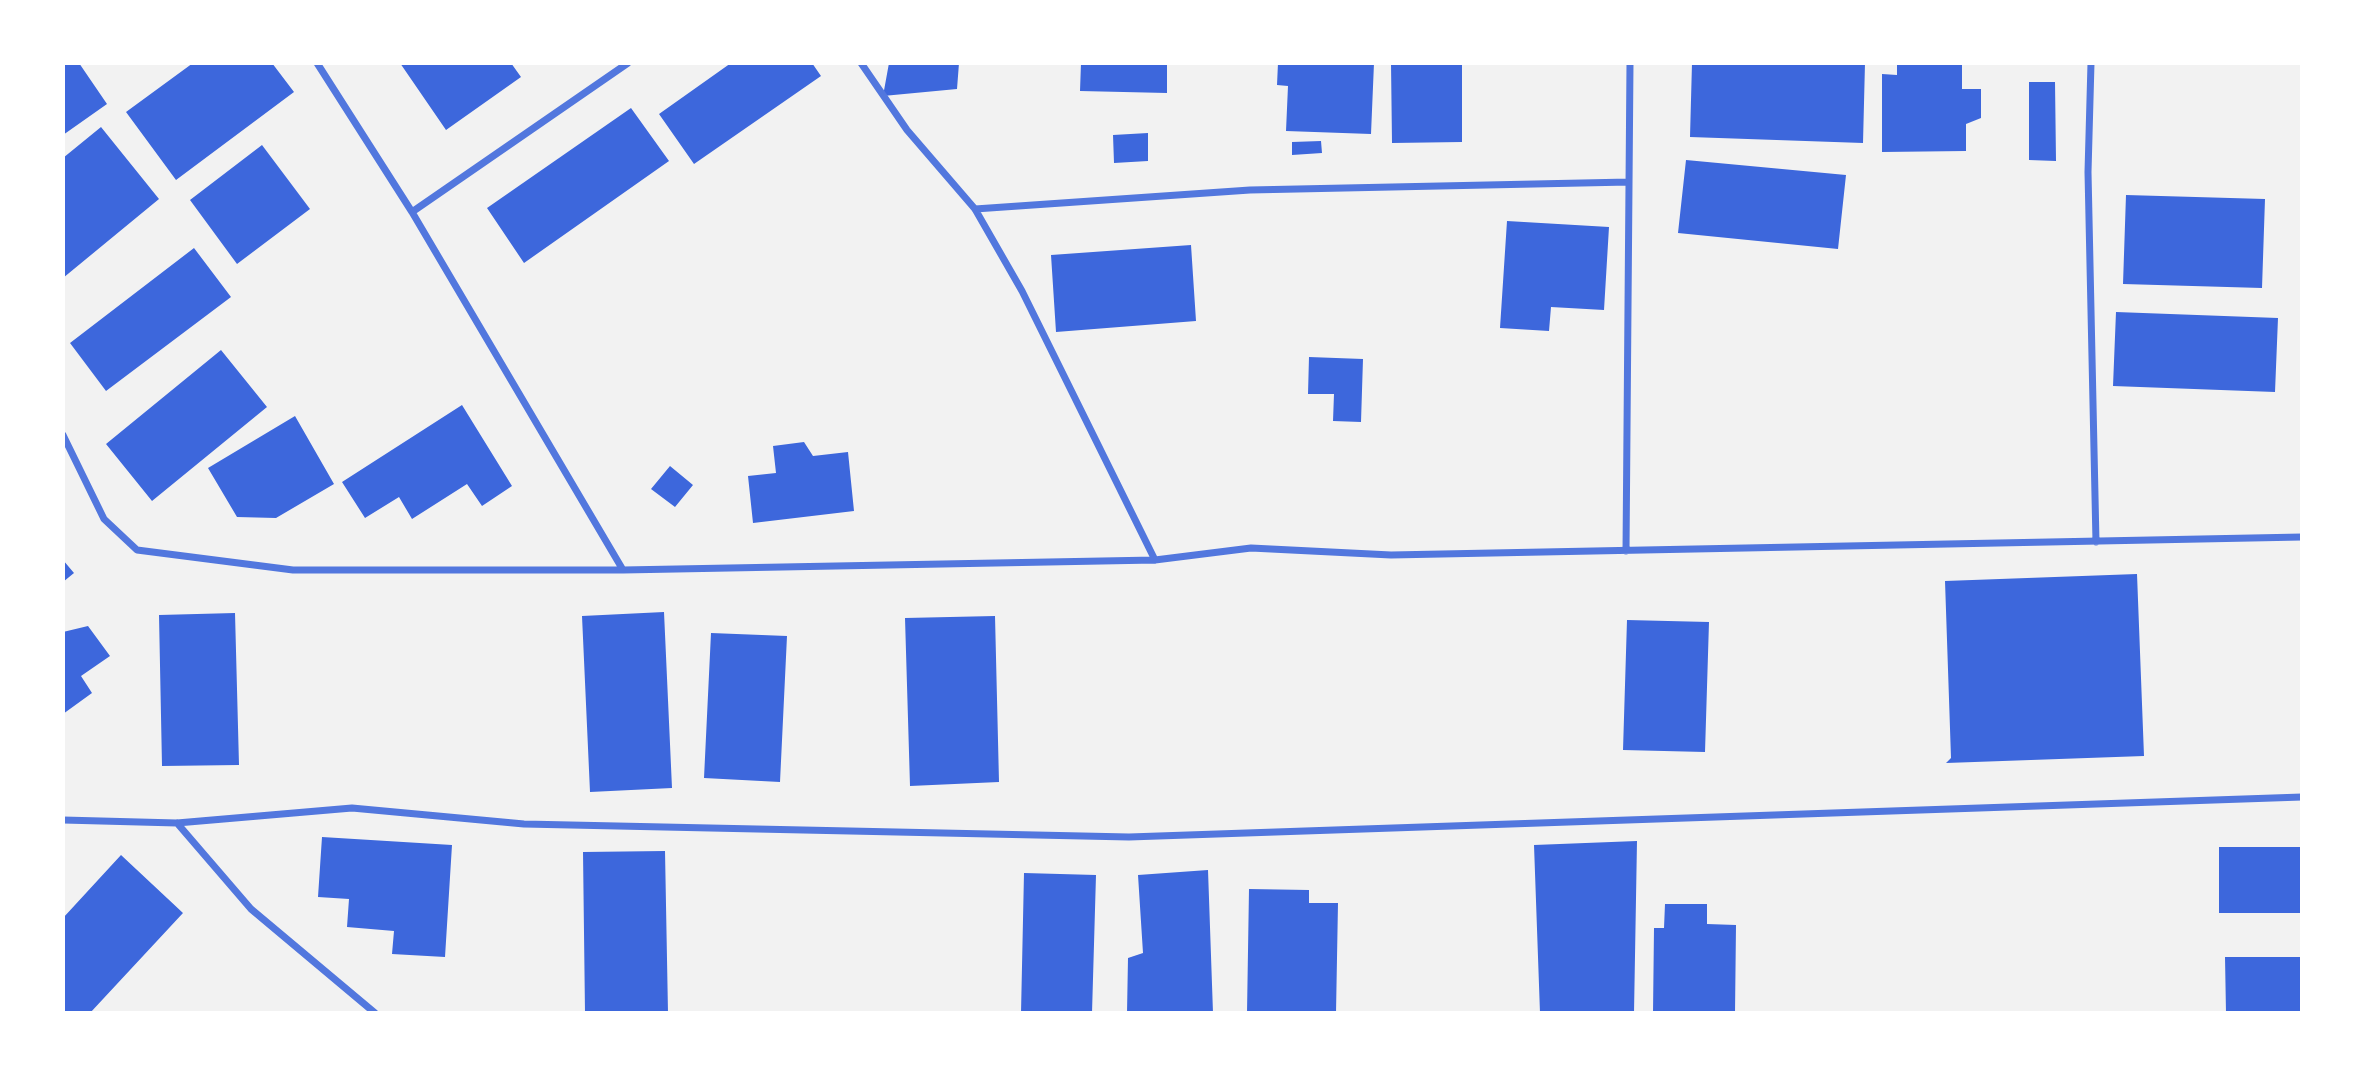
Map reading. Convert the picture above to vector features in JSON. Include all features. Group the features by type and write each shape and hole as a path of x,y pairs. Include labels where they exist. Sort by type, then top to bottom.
{"street":[{"path":"317,63 412,212 623,570"},
{"path":"412,212 628,63"},
{"path":"861,63 907,130 975,209 1022,291 1155,560"},
{"path":"1626,551 1630,63"},
{"path":"2091,63 2088,172 2096,542"},
{"path":"975,209 1250,190 1629,182"},
{"path":"63,435 104,519 137,550 293,570 623,570 1155,560 1251,548 1391,555 2302,537"},
{"path":"63,820 177,823 352,808 524,824 1129,837 2302,797"},
{"path":"177,823 251,909 375,1013"}],"building":[{"path":"63,63 79,63 107,104 63,135"},
{"path":"193,63 272,63 294,92 176,180 126,112"},
{"path":"400,63 511,63 521,77 446,130"},
{"path":"731,63 812,63 821,76 694,164 659,114"},
{"path":"889,63 959,63 957,89 883,96"},
{"path":"1081,63 1167,63 1167,93 1080,91"},
{"path":"1278,63 1374,63 1371,134 1286,131 1288,86 1277,85"},
{"path":"1391,63 1462,63 1462,142 1392,143"},
{"path":"1692,63 1865,63 1863,143 1690,137"},
{"path":"1897,63 1962,63 1962,89 1981,89 1981,118 1966,124 1966,151 1882,152 1882,74 1897,75"},
{"path":"2029,82 2055,82 2056,161 2029,160"},
{"path":"631,108 669,161 524,263 487,208"},
{"path":"101,127 159,199 63,278 63,158"},
{"path":"1148,133 1148,161 1114,163 1113,135"},
{"path":"1321,141 1322,153 1292,155 1292,142"},
{"path":"262,145 310,209 237,264 190,200"},
{"path":"1686,160 1846,175 1838,249 1678,233"},
{"path":"2126,195 2265,199 2262,288 2123,284"},
{"path":"1507,221 1609,227 1604,310 1551,307 1549,331 1500,328"},
{"path":"1191,245 1196,321 1056,332 1051,255"},
{"path":"194,248 231,297 106,391 70,343"},
{"path":"2116,312 2278,318 2275,392 2113,386"},
{"path":"221,350 267,407 152,501 106,444"},
{"path":"1309,357 1363,359 1361,422 1333,421 1334,394 1308,394"},
{"path":"462,405 512,486 482,506 467,484 412,519 399,497 365,518 342,482"},
{"path":"295,416 334,484 276,518 237,517 208,468"},
{"path":"804,442 813,456 848,452 854,511 753,523 748,476 776,473 773,446"},
{"path":"670,466 693,485 675,507 651,489"},
{"path":"63,560 74,573 63,582"},
{"path":"2137,574 2144,756 1946,763 1951,758 1945,581"},
{"path":"664,612 672,788 590,792 582,616"},
{"path":"235,613 239,765 162,766 159,615"},
{"path":"995,616 999,782 910,786 905,618"},
{"path":"1627,620 1709,622 1705,752 1623,750"},
{"path":"88,626 110,656 81,676 92,693 63,714 63,632"},
{"path":"711,633 787,636 780,782 704,778"},
{"path":"322,837 452,845 445,957 392,954 394,931 347,927 349,899 318,897"},
{"path":"1637,841 1634,1013 1540,1013 1534,845"},
{"path":"2219,847 2302,847 2302,913 2219,913"},
{"path":"665,851 668,1013 585,1013 583,852"},
{"path":"121,855 183,913 90,1013 63,1013 63,918"},
{"path":"1208,870 1213,1013 1127,1013 1128,958 1143,953 1138,875"},
{"path":"1024,873 1096,875 1092,1013 1021,1013"},
{"path":"1249,889 1309,890 1309,903 1338,903 1336,1013 1247,1013"},
{"path":"1665,904 1707,904 1707,924 1736,925 1735,1013 1653,1013 1654,928 1664,928"},
{"path":"2225,957 2302,957 2302,1013 2226,1013"}]}
